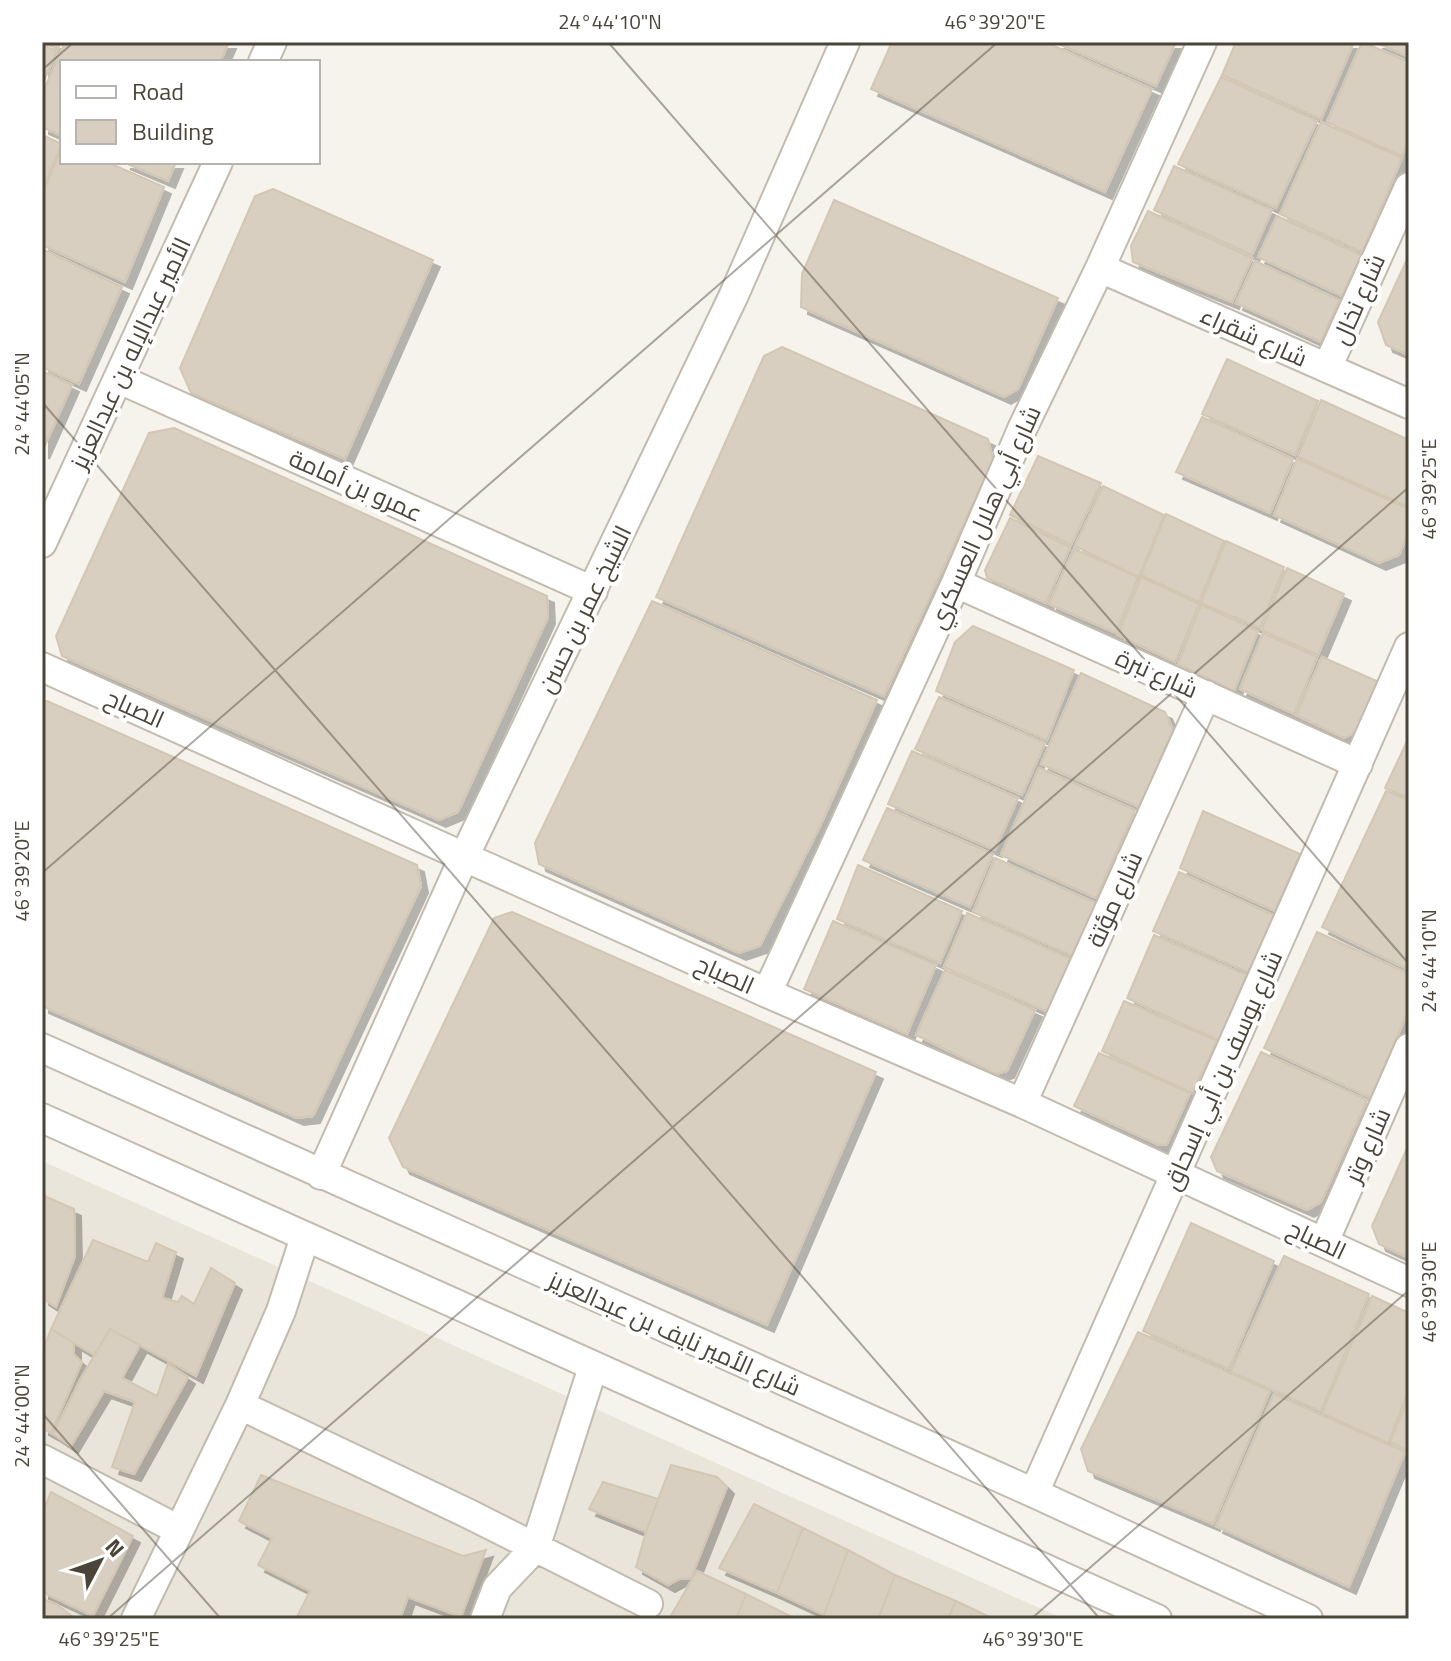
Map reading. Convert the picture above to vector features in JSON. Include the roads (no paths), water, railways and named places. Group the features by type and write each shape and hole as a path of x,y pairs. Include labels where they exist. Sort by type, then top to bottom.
{"street":[{"name":"الشيخ عمر بن حسن","path":"321,1175 464,857 733,297 845,42"},
{"name":"شارع أبي هلال العسكري","path":"767,993 956,583 1023,427 1100,268 1202,42"},
{"name":"الأمير عبدالإله بن عبدالعزيز","path":"42,543 217,164"},
{"name":"شارع نخال","path":"1327,368 1409,187"},
{"name":"شارع شقراء","path":"1100,268 1409,404"},
{"name":"عمرو بن أمامة","path":"119,379 593,591"},
{"name":"شارع نبرة","path":"956,583 1358,764"},
{"name":"شارع يوسف بن أبي إسحاق","path":"1034,1493 1409,647"},
{"name":"الصباح","path":"42,667 767,993 1022,1103 1409,1282"},
{"name":"شارع مؤتة","path":"1022,1103 1206,695"},
{"name":"شارع الأمير نايف بن عبدالعزيز","path":"42,1048 1308,1619"},
{"name":"شارع وتر","path":"1324,1242 1409,1048"},
{"path":"42,1118 1157,1619"},
{"path":"136,1619 240,1405 281,1311 305,1237"},
{"path":"485,1619 497,1588 535,1548 593,1367"},
{"path":"240,1405 648,1604"},
{"path":"42,1459 179,1530"},
{"path":"497,1588 502,1619"}]}
